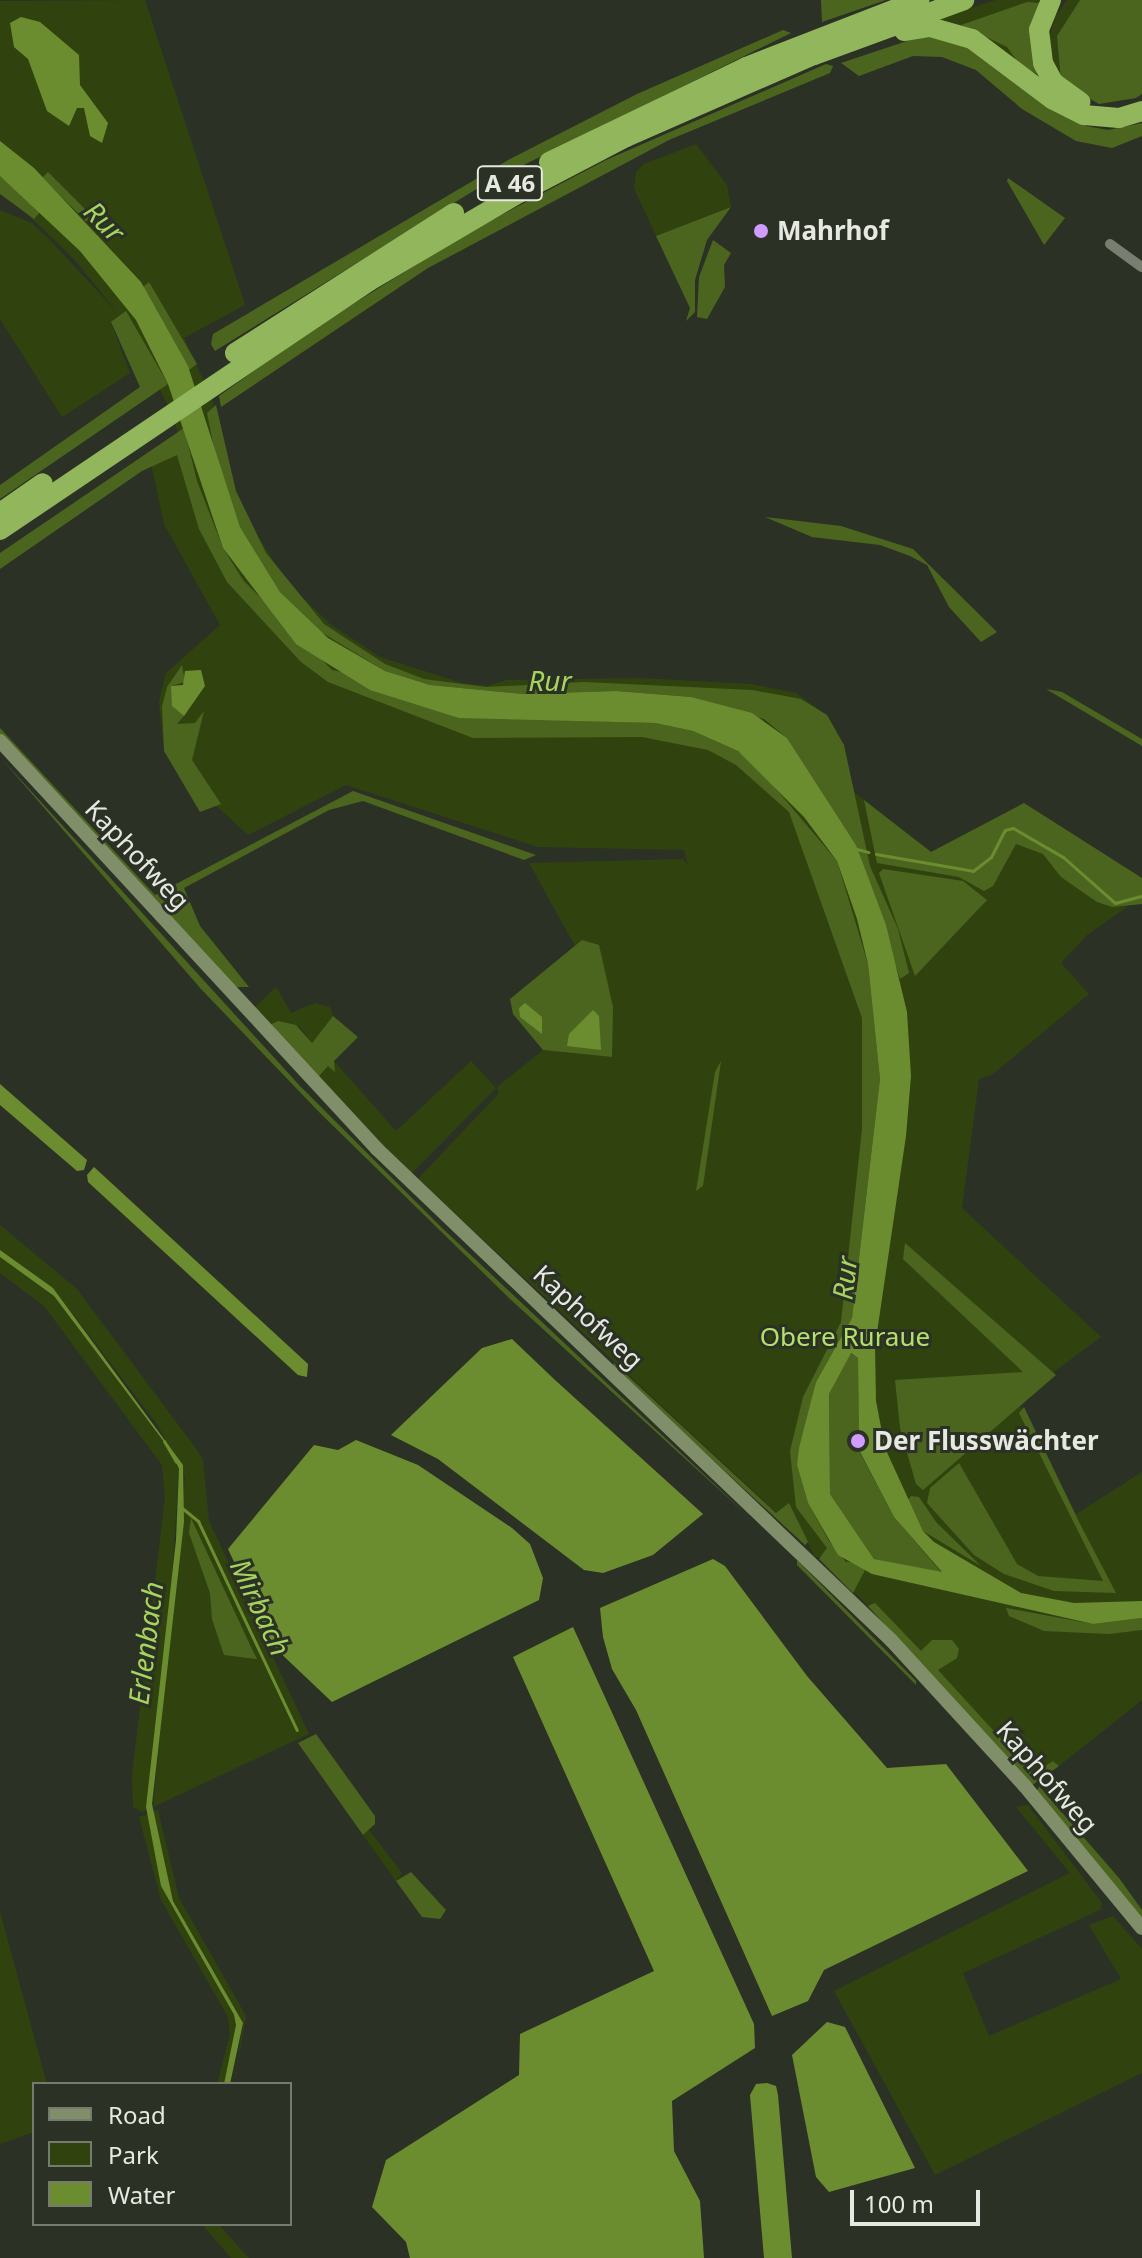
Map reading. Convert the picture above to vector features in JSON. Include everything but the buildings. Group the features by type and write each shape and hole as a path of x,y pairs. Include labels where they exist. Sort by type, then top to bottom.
{"highway":[{"name":"A 46","path":"0,513 132,431 241,357 519,193 626,137 806,50 919,0"},
{"name":"A 46","path":"830,40 964,0"},
{"path":"1051,0 1039,43 1053,82 1069,96 1097,108 1121,108 1142,100"},
{"path":"830,40 921,27 951,30 982,44 1073,111 1108,118 1142,111"},
{"name":"A 46","path":"0,530 132,431"}],"main road":[{"name":"Kaphofweg","path":"0,741 377,1149 891,1640 1024,1785 1142,1928"}],"street":[{"path":"1110,244 1142,267"}],"green space":[{"name":"Obere Ruraue","path":"145,0 245,305 184,338 212,399 232,484 246,518 288,583 330,624 380,657 462,683 488,686 506,680 640,678 751,684 796,693 829,717 855,793 931,852 1018,807 1142,878 1127,907 1087,935 1061,963 1089,994 993,1074 979,1079 962,1208 1101,1337 1017,1399 1076,1514 1142,1472 1142,1700 1059,1766 1053,1761 1032,1778 821,1557 815,1557 807,1541 418,1179 499,1093 497,1087 543,1050 611,1057 600,953 582,940 575,946 529,863 683,859 688,865 684,850 538,847 346,785 248,835 196,787 163,739 159,701 166,673 220,625 164,524 151,463 182,447 172,413 133,337 117,319 111,323 130,373 62,417 0,319 0,210 30,222 118,313 73,258 0,188 0,1"},
{"path":"996,0 1046,0 1039,65 1098,115 925,22"},
{"path":"1067,0 1080,0 1057,36 1061,82 1048,43 1055,17"},
{"path":"696,144 727,185 731,207 656,236 634,188 636,172 644,164"},
{"path":"276,987 291,1013 315,1003 330,1007 333,1016 312,1043 300,1027 268,1026 255,1007"},
{"path":"334,1061 396,1131 471,1061 496,1088 409,1176 318,1076 328,1066 334,1071"},
{"path":"0,1225 77,1289 197,1450 203,1460 209,1521 309,1734 153,1807 185,1476 157,1424 53,1288 0,1250"},
{"path":"0,1257 54,1296 171,1451 179,1469 171,1593 147,1810 142,1812 133,1807 132,1775 165,1497 162,1465 44,1306 0,1273"},
{"path":"1028,1805 1102,1903 1100,1910 963,1973 989,2036 1121,1979 1089,1925 1113,1916 1142,1949 1142,2073 935,2175 834,1991 1070,1873 1016,1807"},
{"path":"158,1810 179,1898 246,2016 234,2082 243,2023 173,1901 153,1811"},
{"path":"148,1814 161,1886 237,2020 224,2082 218,2082 230,2035 228,2017 161,1900 139,1817"},
{"path":"369,1830 402,1873 396,1881 363,1835"},
{"path":"0,1912 46,2082 32,2082 32,2133 0,2144"},
{"path":"204,2226 220,2226 249,2258 231,2258"}],"shaded area":[{"path":"821,0 886,0 822,22"},
{"path":"1080,0 1142,0 1142,94 1136,98 1099,104 1061,82 1057,36"},
{"path":"1027,2 1040,3 1041,76 1020,65 1007,47 961,25"},
{"path":"783,30 791,33 483,185 215,351 211,344 213,334 510,159 637,94"},
{"path":"922,36 964,42 1081,125 1108,130 1142,123 1142,136 1112,148 1076,141 1022,109 976,70 942,57 913,56 859,76 841,63"},
{"path":"826,64 833,66 830,73 669,140 428,268 221,407 219,396 308,332 469,232 606,160"},
{"path":"48,172 98,222 93,228 42,178"},
{"path":"0,176 41,211 34,219 0,194"},
{"path":"1008,178 1065,218 1044,245 1007,181"},
{"path":"731,207 707,240 695,280 695,312 686,321 690,308 656,236"},
{"path":"713,240 731,253 724,265 725,287 707,319 697,317 699,277"},
{"path":"149,282 197,364 189,370 143,287"},
{"path":"126,311 168,384 0,499 0,485 140,387 111,322"},
{"path":"216,405 236,491 266,553 324,624 385,664 424,679 486,687 584,682 752,690 801,699 827,715 844,745 870,866 898,929 909,973 900,979 856,845 787,738 764,719 691,697 616,691 523,694 430,685 385,671 321,632 280,592 240,527 219,474 207,413"},
{"path":"184,428 197,481 223,548 243,580 332,670 586,721 655,723 693,731 738,751 761,771 837,861 868,964 880,1079 852,1318 816,1382 797,1465 808,1503 829,1541 846,1562 857,1562 865,1570 853,1593 819,1559 827,1548 796,1507 790,1451 803,1397 841,1322 862,1129 862,1018 789,812 736,765 708,750 642,737 473,738 328,682 301,662 227,582 199,529 177,455 142,471 0,569 0,553"},
{"path":"765,517 841,526 913,549 997,632 981,642 949,607 927,565 910,556 880,545 812,537"},
{"path":"182,665 185,682 171,686 176,709 184,716 177,724 195,723 204,711 192,760 221,804 200,812 164,751 162,707 167,687"},
{"path":"1046,689 1062,692 1142,739 1142,746"},
{"path":"0,728 155,895 353,791 536,855 524,860 363,801 329,810 184,888 200,926 249,987 237,987 224,981 0,736"},
{"path":"0,757 300,1086 441,1227 748,1516 510,1299 320,1113 201,989"},
{"path":"864,800 931,852 1024,803 1142,878 1142,904 1112,907 1097,902 1061,877 1043,854 1016,844 993,886 984,891 959,877 877,863"},
{"path":"883,869 963,881 987,900 915,976 879,873"},
{"path":"582,940 599,945 613,1007 612,1057 543,1050 513,1014 510,999"},
{"path":"333,1016 358,1037 334,1061 335,1072 328,1066 319,1076 268,1026 278,1021 296,1025 312,1043"},
{"path":"721,1061 703,1186 696,1191 715,1072"},
{"path":"905,1243 1056,1375 923,1490 916,1484 900,1428 895,1380 1023,1372 903,1259"},
{"path":"850,1353 858,1358 859,1451 894,1517 942,1573 874,1559 830,1494 829,1394"},
{"path":"614,1363 776,1513 789,1503 808,1542 805,1545 612,1367"},
{"path":"1024,1407 1116,1593 1054,1591 1004,1574 974,1555 927,1503 930,1488 959,1463 1017,1564 1038,1576 1103,1581 1019,1413"},
{"path":"911,1496 919,1497 936,1522 981,1566 923,1531 908,1500"},
{"path":"191,1518 257,1659 224,1655 212,1619 210,1593 189,1533"},
{"path":"797,1560 916,1681 916,1685 797,1565"},
{"path":"875,1603 921,1651 932,1640 952,1640 959,1649 957,1658 938,1670 1033,1774 1053,1761 1059,1766 1031,1786 868,1606"},
{"path":"1006,1608 1093,1624 1142,1618 1142,1630 1109,1634 1044,1631 1009,1616"},
{"path":"316,1734 375,1816 375,1824 363,1835 298,1743"},
{"path":"1039,1786 1119,1878 1142,1910 1142,1918 1037,1791"},
{"path":"411,1872 446,1910 440,1919 422,1917 396,1881"}],"water":[{"path":"21,17 40,22 79,55 80,85 108,123 102,143 90,136 84,108 77,108 69,126 47,111 28,59 14,47 10,23"},
{"path":"0,141 34,168 141,282 188,366 240,527 280,592 328,638 385,671 430,685 523,694 616,691 691,697 752,713 787,738 856,845 886,925 907,1012 911,1076 906,1136 875,1346 876,1401 885,1448 923,1531 934,1542 1021,1593 1074,1603 1142,1601 1142,1618 1093,1624 872,1574 838,1555 808,1503 797,1465 799,1448 816,1382 852,1318 880,1079 868,964 857,919 837,861 804,817 738,751 693,731 655,723 459,718 370,690 296,644 223,548 168,384 136,320 80,251 0,176","holes":["851,1353 858,1358 859,1450 894,1517 942,1572 874,1559 830,1494 829,1394"]},
{"path":"201,670 205,686 184,716 172,706 171,686 183,685 185,671"},
{"path":"525,1003 542,1017 542,1034 520,1017 519,1008"},
{"path":"593,1010 599,1016 601,1050 567,1046 569,1034"},
{"path":"0,1084 87,1160 84,1170 77,1171 0,1105"},
{"path":"94,1167 308,1364 307,1377 298,1375 88,1182 87,1175"},
{"path":"0,1250 53,1288 183,1465 184,1522 152,1804 173,1901 243,2023 230,2082 224,2082 237,2020 161,1886 146,1807 176,1540 179,1469 171,1451 54,1296 0,1257"},
{"path":"512,1339 703,1514 653,1555 603,1573 584,1570 438,1459 391,1435 482,1348"},
{"path":"356,1440 418,1465 512,1528 530,1544 543,1578 539,1600 332,1702 274,1647 228,1549 314,1445 338,1450"},
{"path":"713,1559 725,1566 807,1676 887,1768 946,1764 1028,1871 824,1970 808,2001 772,2016 636,1710 612,1669 603,1637 600,1608"},
{"path":"573,1627 754,2024 755,2048 672,2101 674,2151 700,2201 704,2258 410,2258 406,2242 372,2207 386,2160 519,2075 520,2034 654,1971 513,1657"},
{"path":"827,2022 845,2027 915,2168 829,2192 816,2177 792,2055"},
{"path":"756,2084 776,2086 778,2095 792,2258 764,2258 750,2095"}],"waterway":[{"path":"876,854 973,871 991,857 1005,830 1013,828 1063,857 1115,903 1142,896"},
{"path":"853,848 868,852"},
{"name":"Erlenbach","path":"29,1274 42,1284"},
{"name":"Erlenbach","path":"164,1441 176,1462"},
{"name":"Mirbach","path":"182,1508 198,1521 297,1730"},
{"name":"Erlenbach","path":"235,2014 238,2030"}],"place":[{"name":"Mahrhof","path":"761,231"},
{"name":"Der Flusswächter","path":"858,1441"}],"water label":[{"name":"Rur","path":"105,221"},
{"name":"Rur","path":"550,680"},
{"name":"Rur","path":"844,1278"}]}
